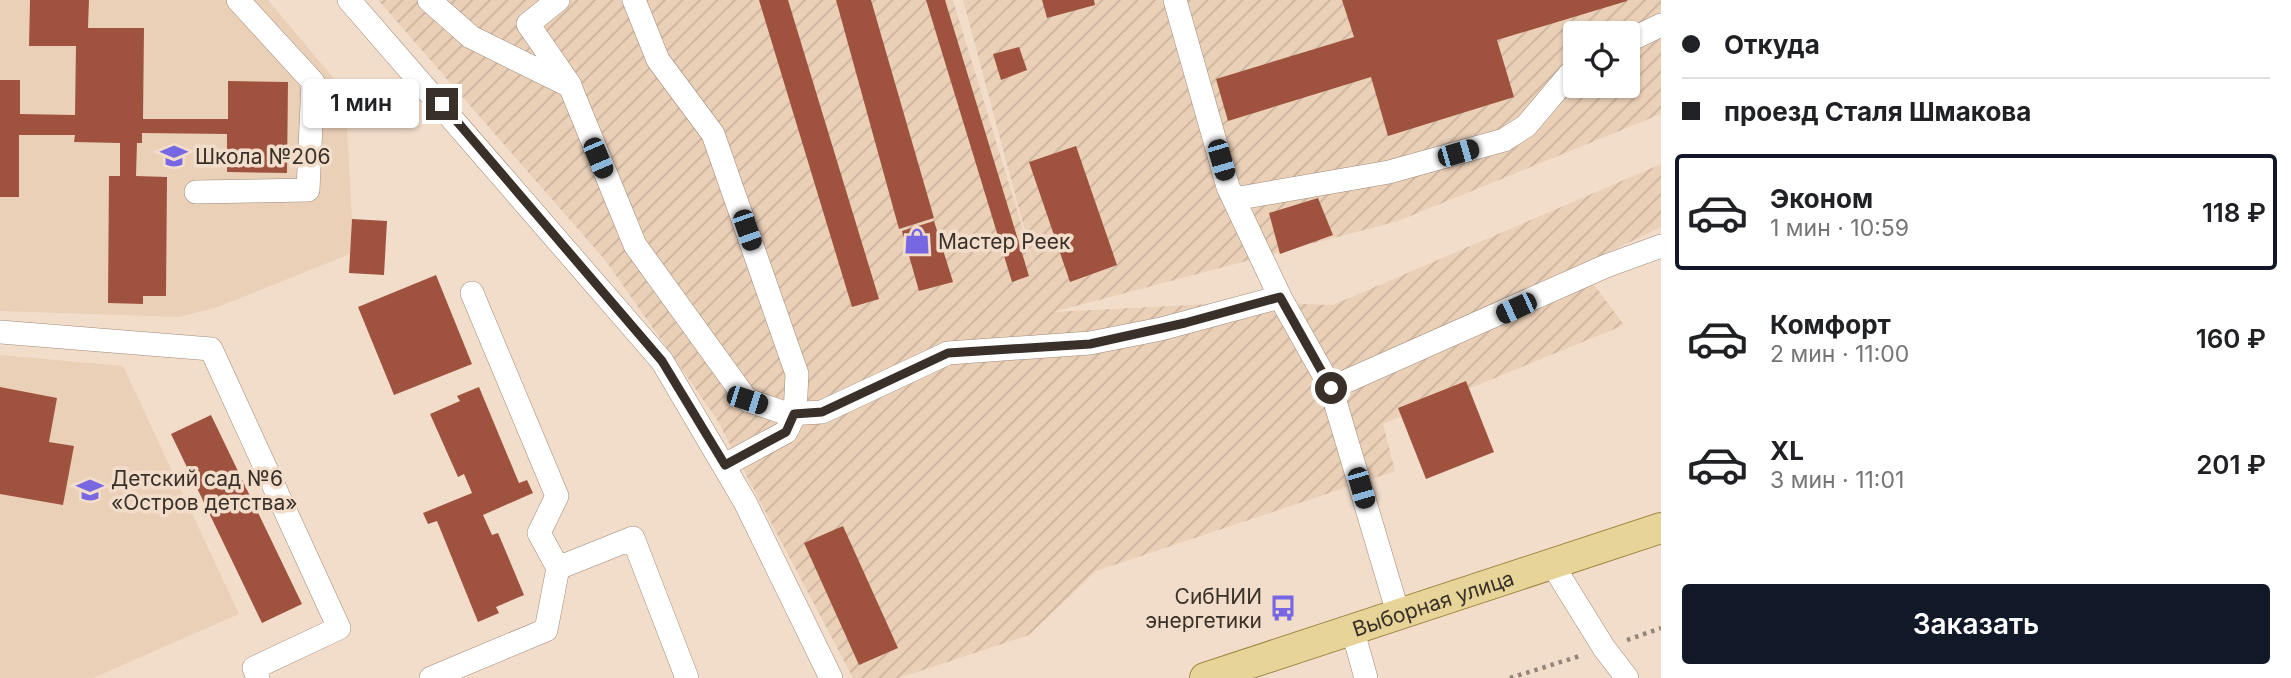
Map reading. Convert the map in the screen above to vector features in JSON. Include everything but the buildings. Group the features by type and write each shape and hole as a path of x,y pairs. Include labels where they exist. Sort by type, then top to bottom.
{"main road":[{"name":"Выборная улица","path":"1205,678 1661,528"}],"street":[{"path":"197,192 309,190 313,82 238,0"},
{"path":"349,0 662,361 725,465 831,678"},
{"path":"429,0 471,37 570,86"},
{"path":"558,0 528,23 570,86 635,245 747,400 794,414 822,412 948,353 1090,344 1185,323 1280,297"},
{"path":"634,0 658,60 713,134 797,374 794,414 786,432 725,465"},
{"path":"1175,0 1234,199 1280,297 1331,388 1398,613"},
{"path":"1640,35 1661,25"},
{"path":"1234,199 1389,172 1504,140 1526,126 1563,82"},
{"path":"1331,388 1606,266 1661,246"},
{"path":"431,678 547,630 558,568 539,533 557,496 471,293"},
{"path":"0,332 211,349 339,628 254,668 258,678"},
{"path":"558,568 633,537 687,678"},
{"path":"1552,564 1604,648 1627,678"},
{"path":"1352,628 1366,678"}],"shaded area":[{"name":"Школа №206","path":"0,0 268,0 345,92 352,219 350,254 218,307 180,317 0,311"},
{"path":"378,0 953,0 1037,276 963,0 1661,0 1661,114 1398,221 1053,312 1252,302 1333,305 1661,164 1661,227 1580,266 1624,325 1383,424 1395,471 1096,571 1029,635 899,678 853,678 716,418 605,260"},
{"name":"Детский сад №6 «Остров детства»","path":"0,355 123,366 239,614 93,678 0,678"}],"place":[{"name":"Школа №206","path":"174,156"},
{"name":"Мастер Реек","path":"917,241"},
{"name":"Детский сад №6 «Остров детства»","path":"90,490"},
{"name":"СибНИИ энергетики","path":"1283,608"}],"route":[{"path":"442,104 662,361 725,465 786,432 794,414 822,412 948,353 1090,344 1161,329 1280,297 1331,388"}]}
